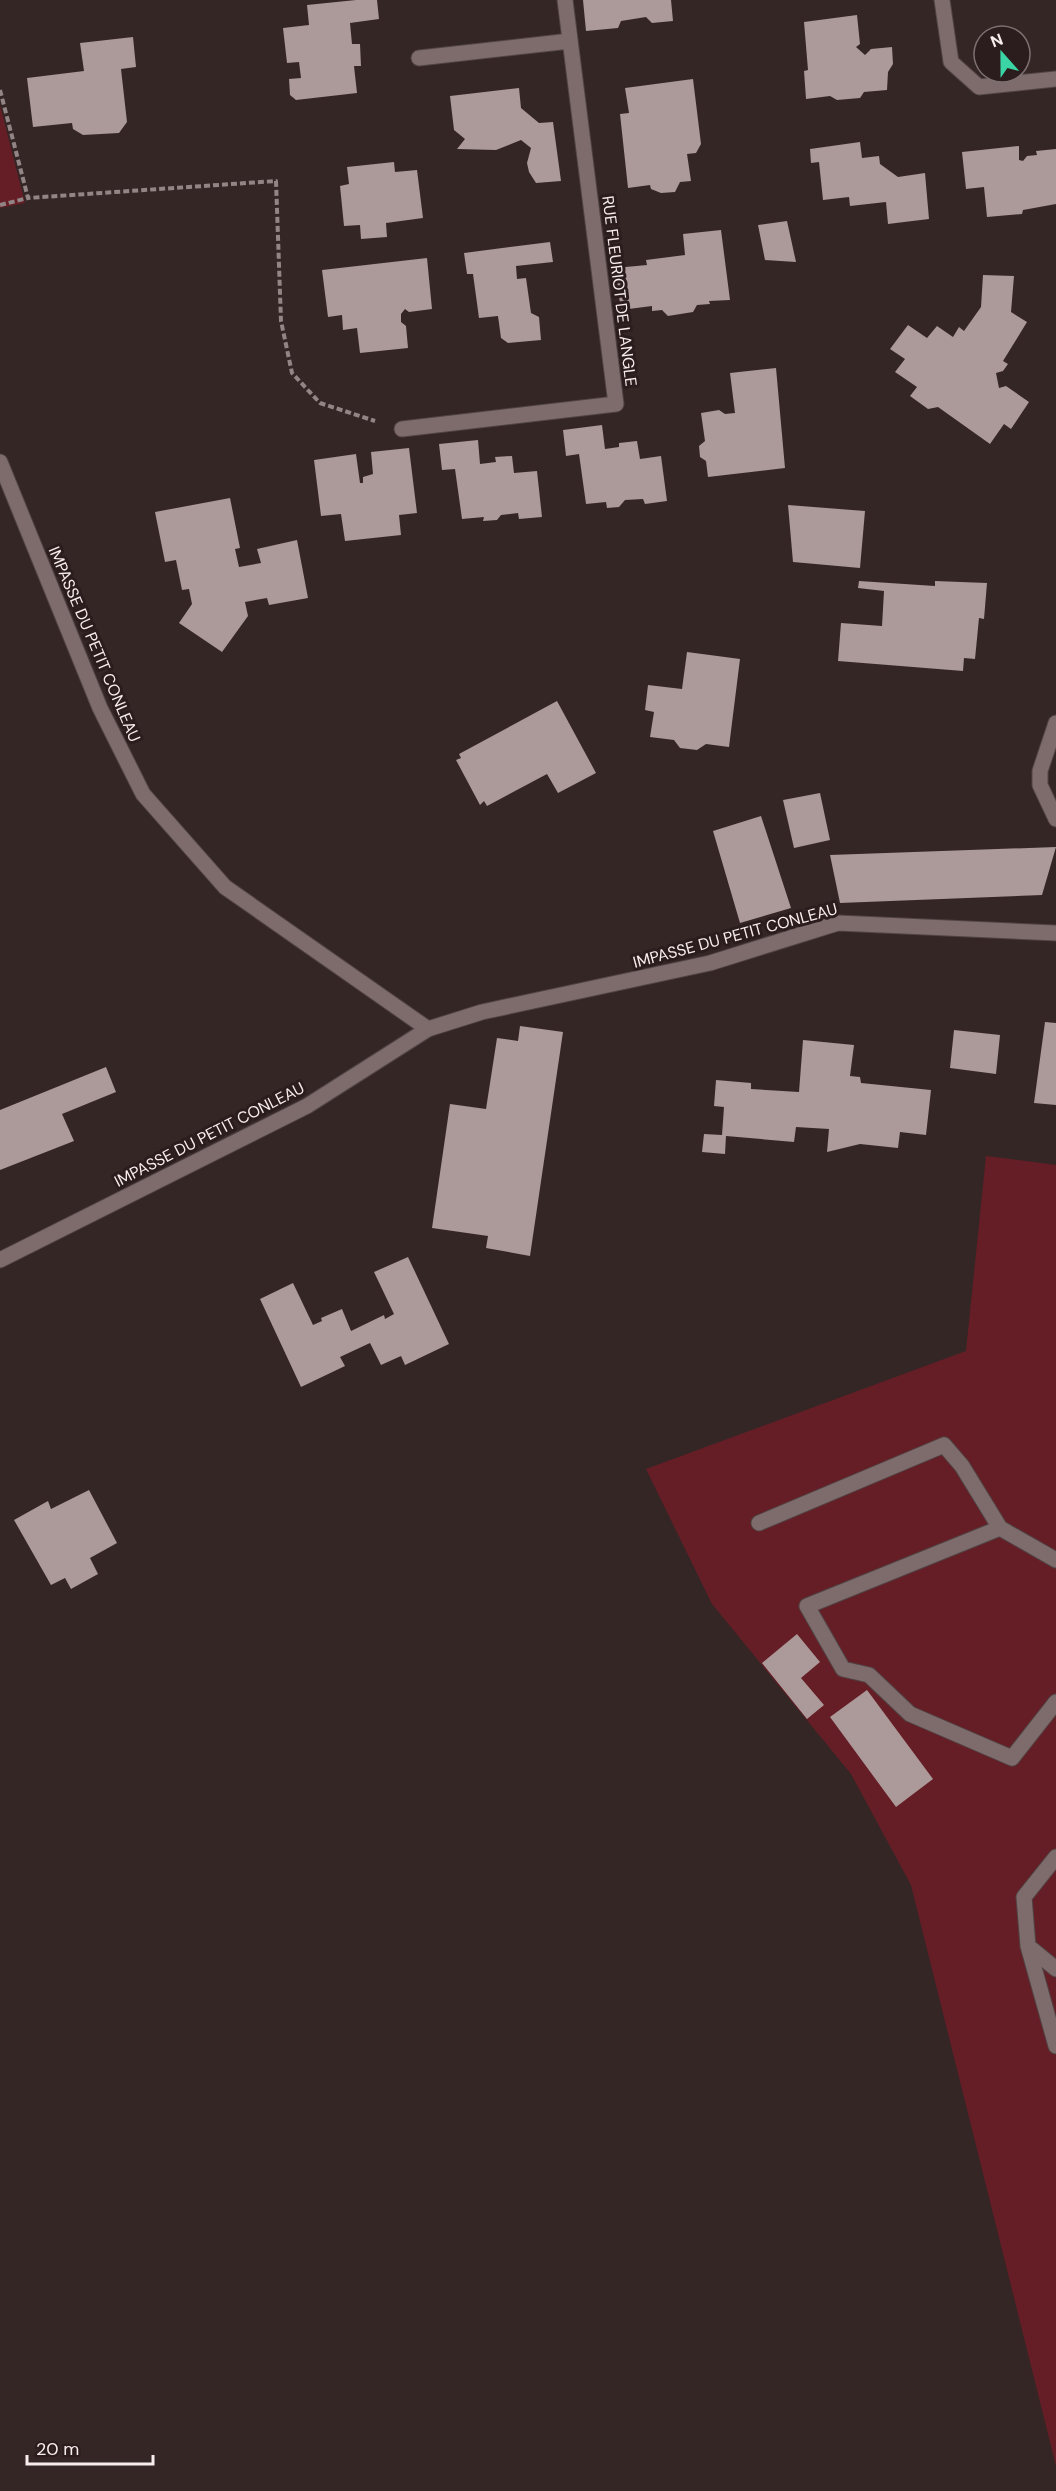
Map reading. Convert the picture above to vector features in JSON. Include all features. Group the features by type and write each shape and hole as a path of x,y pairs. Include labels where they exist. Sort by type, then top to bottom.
{"street":[{"name":"RUE FLEURIOT DE LANGLE","path":"402,429 616,404 565,0"},
{"path":"942,0 951,63 979,87 1056,79"},
{"path":"419,58 570,41"},
{"name":"IMPASSE DU PETIT CONLEAU","path":"0,462 100,708 143,794 225,887 428,1029"},
{"path":"1056,723 1040,771 1040,785 1056,819"},
{"name":"IMPASSE DU PETIT CONLEAU","path":"0,1260 307,1106 428,1029 482,1012 710,963 838,923 1056,933"},
{"path":"759,1523 944,1445 962,1466 1000,1528 1056,1560"},
{"path":"1000,1528 807,1606 843,1669 869,1675 910,1714 1012,1758 1056,1702"},
{"path":"1056,1857 1024,1897 1028,1946 1056,2046"},
{"path":"1028,1946 1056,1969"}],"path":[{"path":"0,90 27,198"},
{"path":"0,205 27,198 276,181 281,321 292,373 320,403 402,429"}],"shaded area":[{"path":"0,105 25,203 0,208"},
{"path":"986,1156 1056,1165 1056,2466 911,1885 851,1774 712,1604 646,1469 966,1351"}],"building":[{"path":"377,0 379,19 350,23 352,44 360,44 361,66 354,66 357,93 296,100 290,95 289,79 301,78 299,62 287,63 283,28 309,25 307,5"},
{"path":"583,0 671,0 673,21 652,23 646,17 621,21 618,28 586,31"},
{"path":"857,15 860,44 856,47 865,55 871,49 892,47 893,64 888,72 887,90 864,92 860,98 837,100 830,96 806,99 804,71 808,70 804,22"},
{"path":"133,37 136,67 121,69 127,122 119,133 83,135 73,129 72,123 33,127 27,78 84,71 80,43"},
{"path":"693,79 701,144 696,153 687,154 691,181 680,182 675,192 661,193 651,189 650,185 628,188 620,114 629,113 625,88"},
{"path":"519,88 521,108 539,123 553,122 561,181 536,183 529,172 527,163 531,148 521,140 496,150 457,149 465,139 454,130 450,96"},
{"path":"860,142 862,158 879,156 880,164 898,177 925,173 929,219 888,224 886,202 850,206 849,197 823,200 819,162 811,163 810,149"},
{"path":"1019,146 1019,160 1023,161 1027,156 1037,155 1036,151 1056,149 1056,204 1023,210 1022,214 987,217 984,187 966,189 962,152"},
{"path":"394,162 395,172 417,170 423,218 386,223 387,237 361,239 360,225 344,226 340,186 349,184 347,167"},
{"path":"787,221 796,262 765,260 758,225"},
{"path":"721,230 730,300 709,301 710,304 697,305 693,312 668,316 662,310 652,311 652,306 621,310 615,268 647,265 646,260 685,255 683,234"},
{"path":"550,242 553,262 516,266 517,279 526,278 531,313 539,317 541,340 508,343 501,338 498,316 479,318 473,274 467,274 464,253"},
{"path":"427,258 432,309 409,312 405,309 401,314 401,322 406,326 408,348 360,353 357,328 343,330 342,315 328,317 322,270"},
{"path":"983,275 1014,276 1011,312 1027,322 1003,361 1008,364 1003,371 996,373 999,388 1006,386 1029,402 1011,429 1004,424 990,444 938,407 928,409 910,396 917,387 895,372 905,359 890,349 908,325 927,338 937,326 953,337 959,327 964,331 981,307"},
{"path":"776,368 785,468 708,477 706,461 700,457 699,446 705,441 701,413 719,410 725,414 735,413 730,373"},
{"path":"602,425 605,449 619,447 619,443 637,441 640,459 661,456 667,501 645,504 643,499 625,500 619,507 607,508 606,502 586,504 579,454 566,456 563,430"},
{"path":"478,440 480,464 496,462 495,457 512,456 514,473 537,471 542,517 519,519 518,513 501,515 497,520 483,521 484,517 462,519 455,469 442,470 439,444"},
{"path":"409,448 417,513 399,515 401,535 345,541 341,514 321,516 314,460 356,454 360,483 363,483 363,477 373,474 371,452"},
{"path":"230,498 240,548 235,549 239,567 261,563 257,549 297,540 308,598 269,605 267,598 245,602 248,616 222,652 179,623 192,604 189,589 182,590 176,560 165,562 155,512"},
{"path":"788,505 865,511 860,568 793,562"},
{"path":"859,581 935,586 935,581 987,583 984,619 979,618 975,659 964,658 963,671 838,661 841,623 882,626 884,591 858,588"},
{"path":"687,652 740,659 729,747 706,744 697,750 680,748 674,740 650,737 654,712 645,710 648,685 682,689"},
{"path":"557,701 596,773 558,793 547,774 487,806 484,801 480,805 456,760 461,758 459,754"},
{"path":"820,793 830,840 794,848 783,800"},
{"path":"761,816 791,908 740,923 713,831"},
{"path":"1056,847 1042,895 840,903 830,855"},
{"path":"1045,1022 1056,1023 1056,1105 1034,1103"},
{"path":"520,1026 563,1032 530,1256 486,1248 488,1236 432,1228 450,1104 486,1109 497,1038 518,1041"},
{"path":"954,1030 1000,1035 996,1074 950,1068"},
{"path":"803,1040 854,1045 850,1076 860,1077 861,1083 931,1090 926,1135 900,1132 898,1148 860,1144 827,1152 829,1129 796,1127 794,1142 726,1136 725,1154 702,1152 704,1134 722,1135 724,1107 714,1106 716,1080 751,1083 751,1089 799,1092"},
{"path":"106,1067 116,1092 62,1114 74,1141 0,1170 0,1110"},
{"path":"408,1257 449,1344 405,1365 401,1356 381,1365 370,1343 340,1357 345,1366 301,1387 260,1299 293,1283 313,1325 322,1321 321,1318 342,1309 351,1331 384,1315 385,1319 394,1314 374,1272"},
{"path":"89,1490 117,1543 90,1558 98,1574 71,1589 65,1578 51,1585 14,1520 48,1501 51,1509"},
{"path":"797,1634 820,1662 801,1678 824,1705 807,1719 762,1663"},
{"path":"867,1690 933,1779 896,1807 830,1717"}]}
